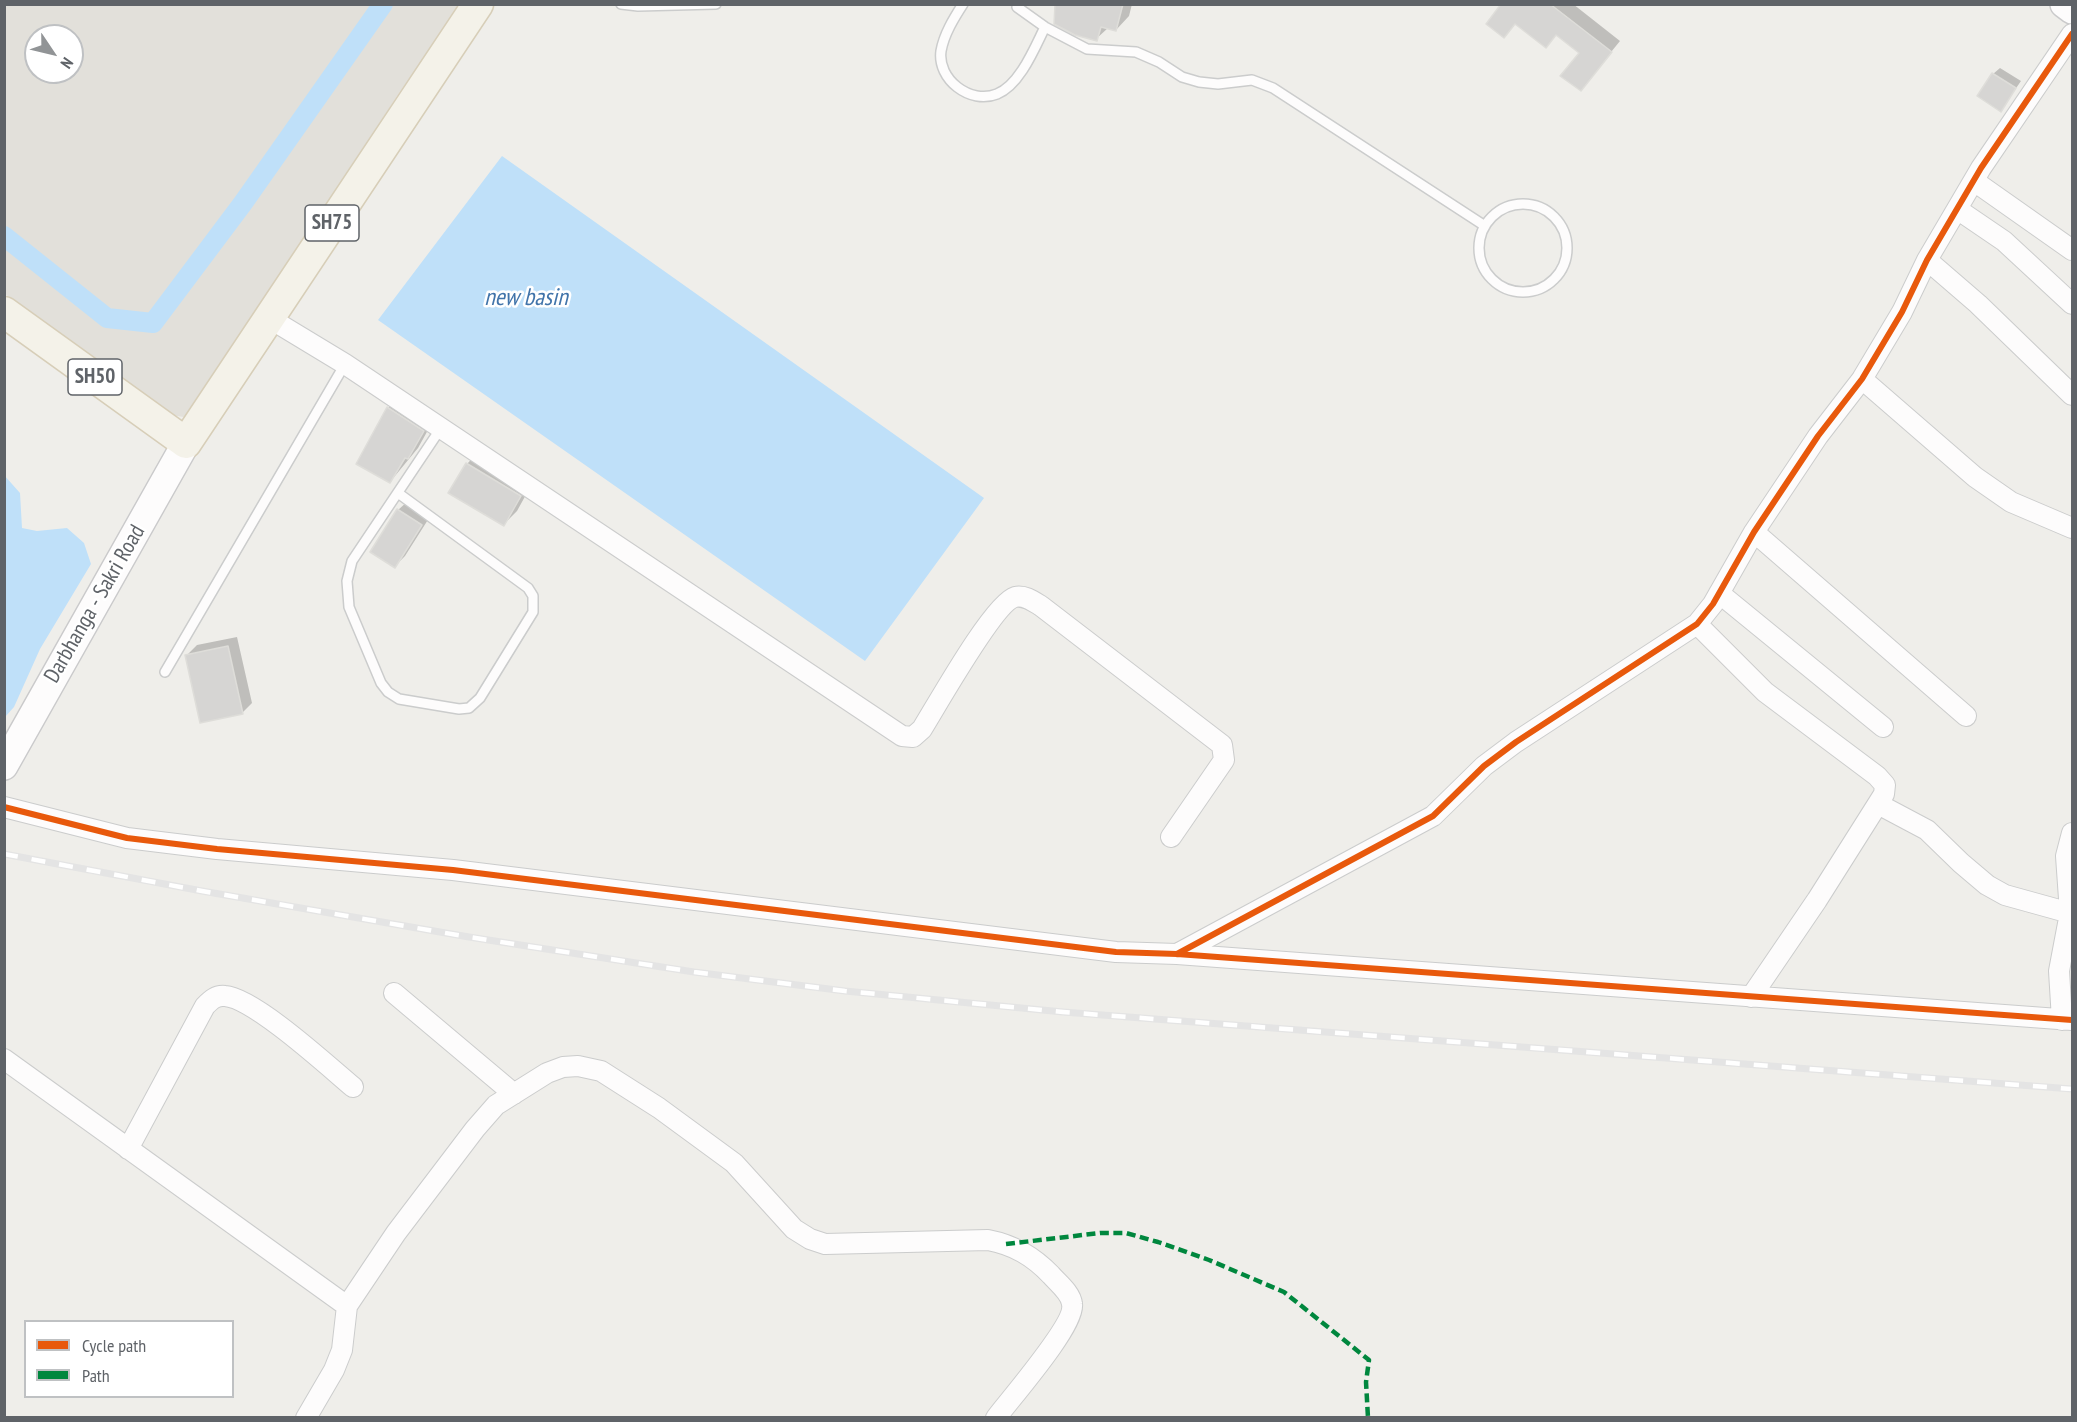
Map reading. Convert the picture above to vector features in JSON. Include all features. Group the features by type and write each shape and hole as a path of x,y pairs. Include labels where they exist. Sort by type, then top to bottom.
{"main road":[{"name":"SH75","path":"186,442 478,4"},
{"path":"2064,4 2073,10"},
{"name":"SH50","path":"4,312 186,442"},
{"name":"Darbhanga - Sakri Road","path":"4,766 186,442"}],"street":[{"path":"1177,954 1433,816 1484,766 1516,742 1697,624 1713,604 1754,532 1818,436 1862,379 1902,312 1927,260 1974,181 2073,34"},
{"path":"1974,181 2073,250"},
{"path":"1957,209 2004,242 2073,304"},
{"path":"1927,260 1978,304 2073,395"},
{"path":"268,318 345,364 902,736 913,737 922,729 993,616 1012,598 1022,596 1030,599 1222,745 1224,760 1171,837"},
{"path":"1862,379 1967,470 2011,502 2073,528"},
{"path":"1754,532 1966,716"},
{"path":"1719,593 1883,727"},
{"path":"1697,624 1765,692 1877,776 1885,785 1884,794 1878,804 1751,998"},
{"path":"1878,804 1927,831 1987,885 2005,895 2070,913"},
{"path":"4,807 127,838 217,849 453,870 1116,952 1177,954 2068,1020 2060,971 2070,913 2066,856 2073,833"},
{"path":"394,993 514,1094"},
{"path":"128,1149 205,1006 217,997 225,996 234,999 267,1017 353,1087"},
{"path":"4,1059 347,1306"},
{"path":"313,1415 342,1350 347,1306 396,1233 475,1129 496,1106 547,1073 562,1067 578,1066 601,1071 659,1108 734,1163 794,1229 810,1239 825,1244 988,1240 1006,1244 1038,1261 1070,1296 1073,1305 1072,1316 996,1418"}],"lane":[{"path":"621,4 638,6 716,4"},
{"path":"963,4 946,34 941,52 943,69 951,83 964,92 980,96 997,94 1011,84 1023,68 1045,27"},
{"path":"1017,7 1045,27 1087,49 1136,52 1159,62 1182,77 1199,82 1218,84 1252,80 1272,88 1485,226"},
{"path":"1513,205 1534,205 1547,211 1558,221 1567,247 1564,262 1558,274 1547,284 1533,290 1519,292 1505,288 1493,280 1484,268 1479,254 1479,240 1485,226 1494,215 1513,205"},
{"path":"165,672 345,364"},
{"path":"398,493 528,588 533,596 532,612 480,698 469,708 459,709 399,699 388,692 381,683 349,607 347,581 352,561 441,428"}],"shaded area":[{"path":"5,5 460,5 397,96 190,418 171,415 5,294"}],"water":[{"name":"new basin","path":"502,156 984,498 865,661 378,320"},
{"path":"4,475 20,493 22,528 37,531 67,528 84,543 91,564 40,649 14,707 5,717"}],"building":[{"path":"1055,4 1123,4 1116,31 1101,27 1097,41 1075,35 1054,24"},
{"path":"1501,4 1550,4 1612,52 1581,91 1560,76 1579,53 1556,35 1546,48 1515,24 1504,38 1486,24"},
{"path":"1992,73 2016,88 2001,112 1977,96"},
{"path":"387,407 424,431 408,459 405,458 390,483 356,464"},
{"path":"466,463 521,496 504,526 448,493"},
{"path":"397,509 422,525 395,568 370,552"},
{"path":"228,646 243,714 200,723 185,655"}],"waterway":[{"path":"4,236 107,318 153,323 243,203 383,4"}],"railway":[{"path":"4,854 469,937 694,972 845,991 1063,1012 2072,1089"}],"marked path":[{"path":"1006,1244 1100,1233 1126,1233 1209,1260 1284,1292 1369,1360 1366,1382 1368,1418"}],"cycle path":[{"path":"1177,954 1433,816 1484,766 1516,742 1697,624 1713,604 1754,532 1818,436 1862,379 1902,312 1927,260 1981,168 2072,34"},
{"path":"4,807 127,838 217,849 453,870 1116,952 1177,954 2072,1020"}]}
